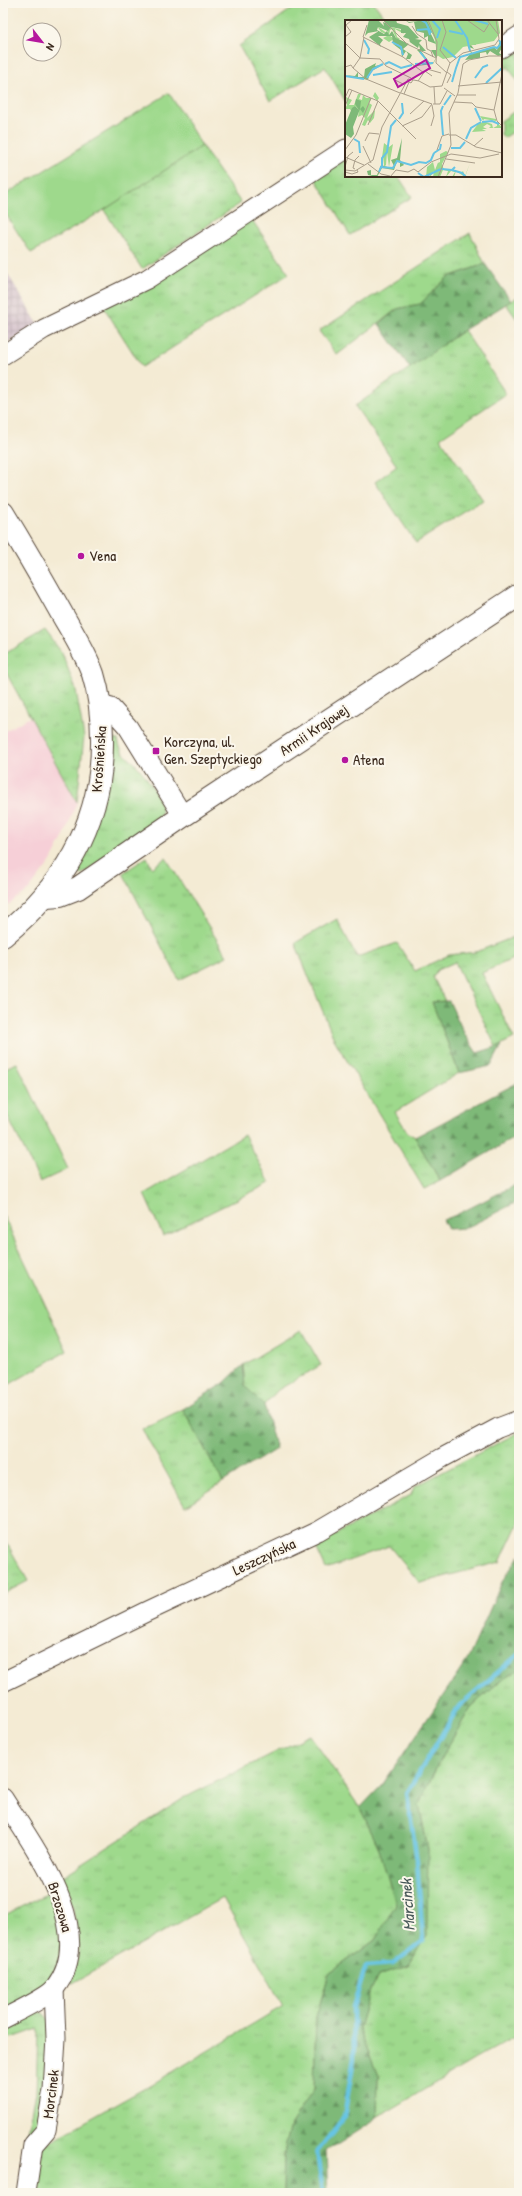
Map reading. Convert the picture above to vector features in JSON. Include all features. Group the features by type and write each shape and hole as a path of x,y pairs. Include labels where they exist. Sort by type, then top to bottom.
{"street":[{"path":"502,47 519,36"},
{"path":"3,355 44,329 147,278 345,150"},
{"name":"Krośnieńska","path":"3,513 82,649 93,675 100,705 102,753 100,775 92,816 75,852 46,896 24,919 3,936"},
{"name":"Armii Krajowej","path":"46,896 60,894 78,888 183,816 519,595"},
{"path":"100,705 110,708 128,727 183,816"},
{"name":"Leszczyńska","path":"3,1682 146,1612 318,1531 442,1458 498,1428 519,1420"},
{"name":"Brzozowa","path":"3,1798 48,1870 65,1914 71,1944 66,1969 54,1989 3,2019"},
{"name":"Morcinek","path":"26,2193 33,2146 46,2130 53,2090 56,2038 54,1989"}],"shaded area":[{"path":"4,268 38,324 3,347 3,269"},
{"path":"30,717 77,802 64,836 51,861 29,890 8,905 3,895 3,732"}],"green space":[{"path":"300,3 374,3 386,20 345,20 345,100 325,67 270,101 239,46"},
{"path":"519,42 519,83 508,67 502,71 502,53"},
{"path":"169,93 202,146 104,210 31,253 3,210 3,196"},
{"path":"519,108 519,128 504,138 502,135 502,120"},
{"path":"202,146 241,203 142,269 104,210"},
{"path":"345,156 345,177 399,177 412,197 350,235 313,175"},
{"path":"250,217 289,274 142,367 103,306"},
{"path":"470,233 485,264 448,277 420,304 397,309 337,355 319,331"},
{"path":"485,264 511,301 464,330 410,368 379,324 397,309 420,304 448,277"},
{"path":"519,296 519,322 506,304"},
{"path":"464,330 506,394 440,438 483,500 416,543 375,482 397,466 355,406"},
{"path":"45,630 62,653 76,690 84,737 77,802 3,667 3,655"},
{"path":"114,739 118,740 124,753 146,776 158,796 161,814 154,825 82,874 76,873 76,868 111,743"},
{"path":"147,857 152,868 166,858 227,956 179,980 123,873"},
{"path":"337,919 357,957 397,943 415,971 449,955 476,952 519,935 519,956 482,973 514,1038 496,1047 455,962 437,970 433,977 445,1001 432,1002 459,1073 395,1112 408,1133 415,1137 440,1181 424,1189 334,1039 295,943"},
{"path":"449,1001 465,1035 477,1053 502,1045 491,1066 459,1073 432,1002"},
{"path":"17,1063 68,1169 40,1182 3,1107 3,1069"},
{"path":"519,1082 519,1139 510,1140 440,1181 415,1137"},
{"path":"244,1135 270,1183 163,1236 144,1194"},
{"path":"519,1183 519,1201 466,1228 448,1229 443,1220"},
{"path":"3,1215 67,1351 3,1388"},
{"path":"301,1330 321,1365 278,1390 264,1405 245,1386 243,1365"},
{"path":"243,1365 245,1386 264,1405 276,1449 223,1482 183,1409 224,1383"},
{"path":"183,1409 223,1482 185,1506 142,1429"},
{"path":"519,1432 519,1521 500,1562 420,1583 389,1546 326,1569 315,1545 411,1495 414,1487"},
{"path":"3,1536 28,1581 3,1594"},
{"path":"519,1556 519,1669 499,1682 471,1707 441,1758 419,1804 428,1850 427,1936 409,1966 378,1976 369,1994 359,2028 378,2076 377,2118 326,2151 328,2193 283,2193 284,2153 291,2124 314,2089 316,2017 329,1974 375,1940 396,1904 378,1846 360,1808 383,1784 468,1659 502,1582"},
{"path":"519,1669 519,2035 475,2059 377,2118 378,2076 359,2028 369,1994 378,1976 409,1966 428,1850 419,1804 441,1758 471,1707 499,1682"},
{"path":"310,1735 360,1808 378,1846 396,1904 375,1940 329,1974 316,2017 314,2089 291,2124 284,2153 283,2193 34,2193 42,2146 154,2083 283,2006 223,1898 71,1984 79,1950 73,1908 60,1878 184,1798"},
{"path":"50,1892 58,1917 63,1943 63,1955 60,1967 53,1978 43,1988 3,2011 3,1916"},
{"path":"33,2010 43,2013 51,2022 43,2116 34,2136 27,2137 36,2093 38,2029 12,2038 3,2033 3,2030"}],"waterway":[{"name":"Marcinek","path":"323,2193 317,2152 344,2117 354,2058 353,2007 366,1966 393,1964 423,1941 417,1861 407,1793 459,1706 519,1654"}],"place":[{"name":"Vena","path":"81,556"},
{"name":"Korczyna, ul. Gen. Szeptyckiego","path":"156,751"},
{"name":"Atena","path":"345,760"}]}
